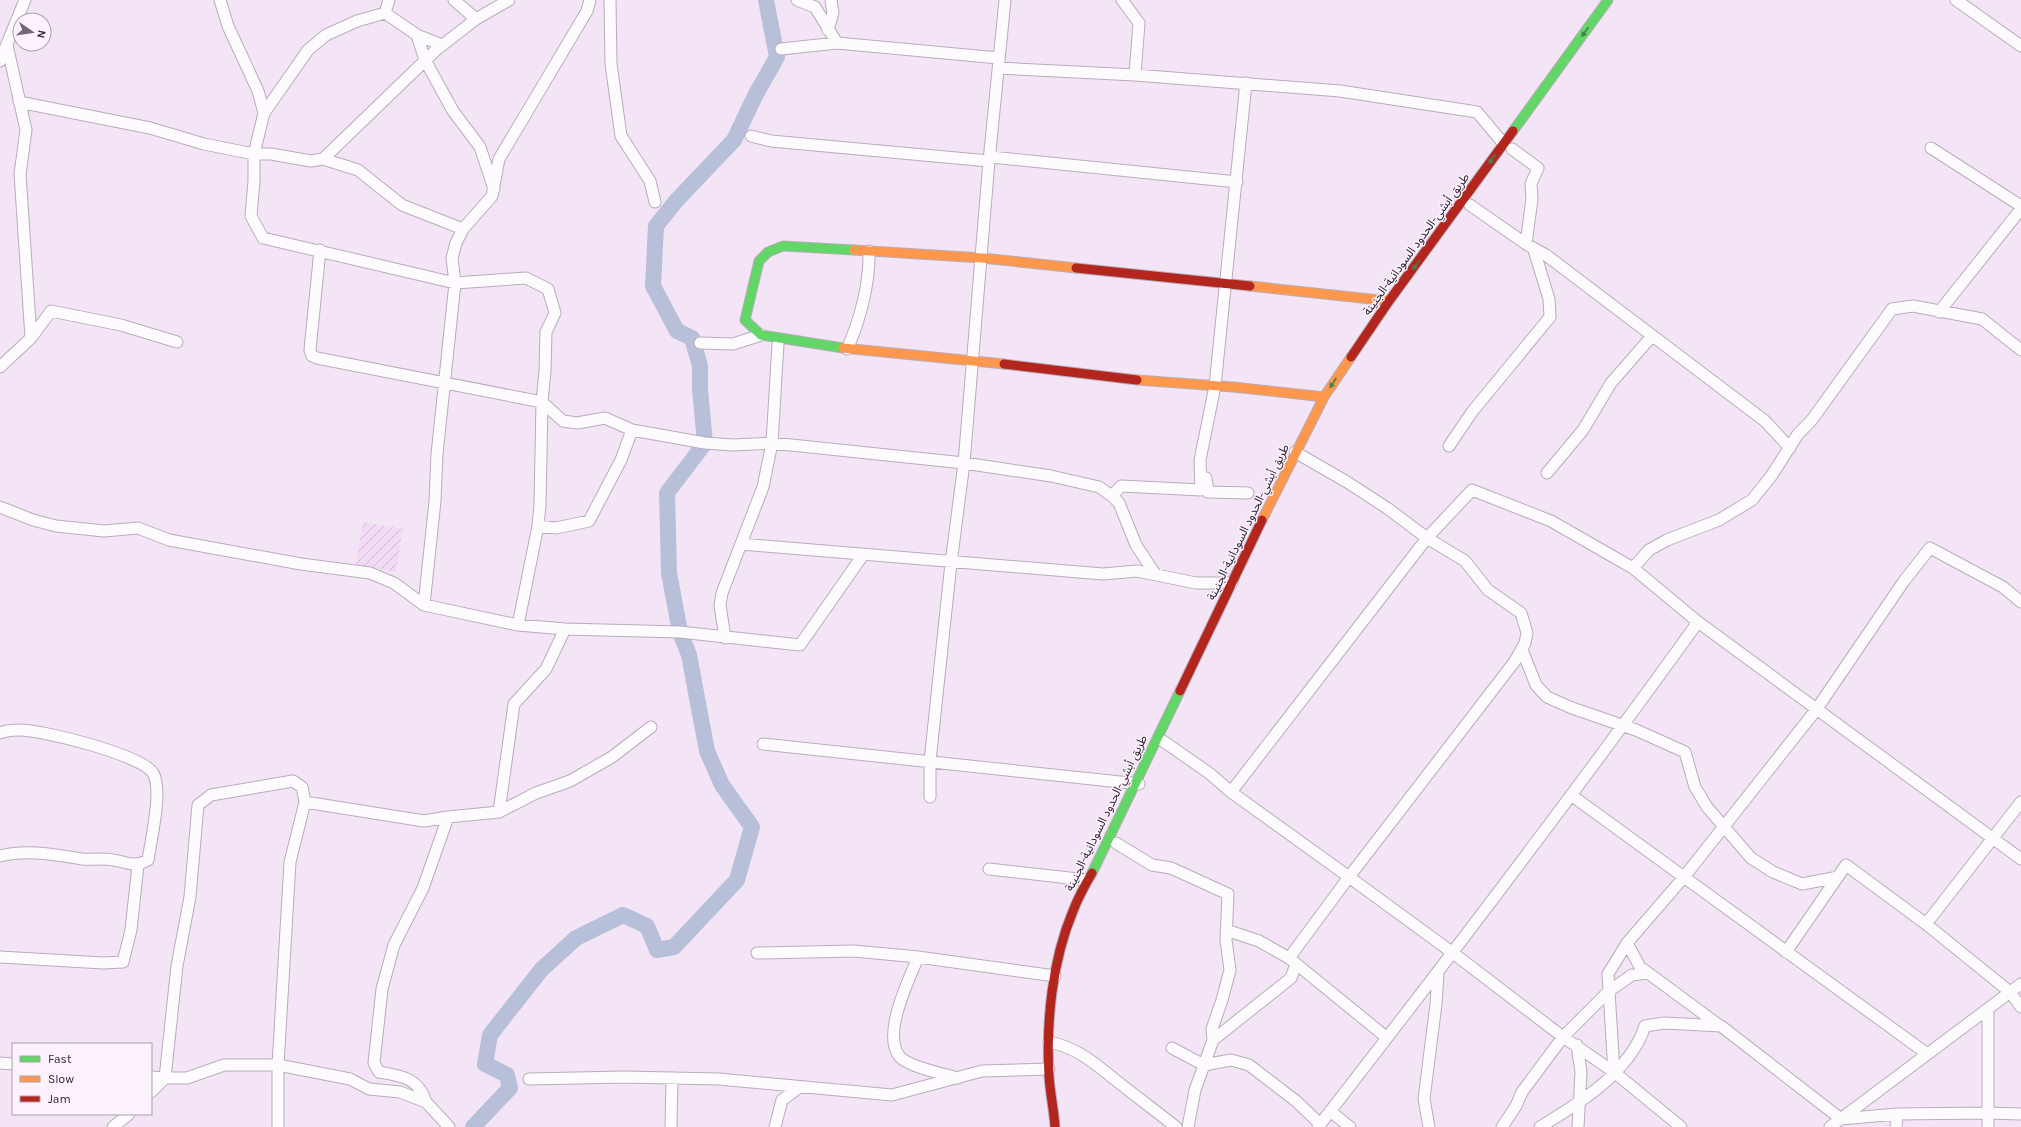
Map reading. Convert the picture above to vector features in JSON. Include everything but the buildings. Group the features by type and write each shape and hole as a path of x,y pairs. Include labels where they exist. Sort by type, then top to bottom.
{"main road":[{"name":"طريق أبشي-الحدود السودانية-الجنينة","path":"1055,1115 1049,1069 1049,1042 1059,976 1059,951 1064,934 1092,883 1139,784 1156,737 1232,583 1266,522 1299,454 1324,397 1351,364 1389,301 1510,148 1608,0"},
{"path":"1299,454 1333,399 1351,364 1498,168"},
{"path":"1324,397 1118,378 974,360 847,349 761,335 745,320 758,261 768,252 784,246 982,258 1389,301"},
{"path":"1092,883 1116,843 1139,784 1163,741 1266,522"},
{"path":"1055,1127 1055,1115 1061,1087"}],"street":[{"path":"0,62 25,0"},
{"path":"220,0 228,26 258,91 264,113"},
{"path":"385,13 389,0"},
{"path":"454,0 476,19"},
{"path":"323,159 442,45 476,19 509,0"},
{"path":"587,12 590,0"},
{"path":"424,605 435,501 437,454 455,283 452,258 456,243 463,229 492,196 500,159 587,12 596,0"},
{"path":"610,0 611,64 621,136 650,181 655,202"},
{"path":"798,0 815,7 837,43"},
{"path":"828,30 833,13 831,0"},
{"path":"930,797 930,761 951,563 964,463 1005,0"},
{"path":"1122,0 1140,23 1135,74"},
{"path":"1956,0 2021,46"},
{"path":"442,45 418,35 385,13 357,21 326,35 308,50 264,113 254,154 254,181 251,216 263,238 320,250 455,283 526,278 548,289 555,313 546,332 545,371 542,402 540,505 538,526 518,625"},
{"path":"418,35 425,60 453,111 480,147 494,189"},
{"path":"781,49 837,43 999,63 1340,91 1477,112 1510,148 1538,168 1531,184 1532,199 1530,247 1549,299 1551,312 1550,317 1472,412 1449,446"},
{"path":"8,45 26,130 20,174 31,338"},
{"path":"1112,496 1116,489 1121,486 1201,490 1200,460 1215,386 1246,83"},
{"path":"19,102 150,128 204,144 254,154 271,154 311,161 323,159 358,170 402,205 463,229"},
{"path":"751,136 771,141 990,159 1237,182"},
{"path":"1931,148 2021,206"},
{"path":"1470,205 1530,247 1546,255 1765,421 1790,448"},
{"path":"1938,312 2021,209"},
{"path":"320,250 310,350 312,356 542,402 563,421 577,423 606,418 632,430 733,445 772,443 964,463 1051,476 1100,487 1119,503 1136,545 1155,574"},
{"path":"847,349 856,328 869,264 869,251"},
{"path":"1632,568 1649,550 1667,540 1719,520 1752,500 1892,308 1913,306 1938,312 1982,319 2021,350"},
{"path":"0,367 31,338 51,311 121,325 177,342"},
{"path":"700,343 733,344 761,335"},
{"path":"1547,473 1583,430 1611,383 1652,336"},
{"path":"725,638 720,605 722,593 763,487 772,443 778,344"},
{"path":"1207,427 1206,466 1208,492 1248,493"},
{"path":"538,526 556,528 589,521 621,460 632,430"},
{"path":"1213,1040 1291,978 1292,961 1349,877 1515,661 1525,643 1527,633 1521,613 1488,590 1466,561 1426,538 1387,508 1299,454"},
{"path":"1231,792 1426,538 1472,490 1551,521 1632,568 1698,622 1992,840 2021,859"},
{"path":"0,507 33,520 56,526 104,531 138,528 168,540 301,564 370,573 394,583 424,605 518,625 565,629 680,632 800,645 863,556"},
{"path":"741,544 863,556 1103,574 1137,571 1196,583 1232,583"},
{"path":"1614,1072 1608,974 1627,943 1684,877 1816,710 1904,581 1930,548 2003,588 2021,602"},
{"path":"1172,1048 1204,1065 1231,1060 1249,1066 1296,1101 1319,1125 1386,1037 1438,973 1622,727 1698,622"},
{"path":"500,812 514,704 546,669 565,629"},
{"path":"1522,650 1536,685 1547,697 1622,727 1636,730 1685,752 1695,787 1708,807 1751,858 1774,872 1802,884 1838,877"},
{"path":"305,802 424,821 500,812 536,793 570,781 612,757 651,727"},
{"path":"0,733 19,730 58,736 134,759 152,772 158,789 148,860 138,865 112,859 82,859 50,854 24,853 0,856"},
{"path":"1163,741 1209,772 1231,792 1453,953 1563,1037 1577,1045 1614,1072 1682,1127"},
{"path":"763,744 1139,784"},
{"path":"152,1091 165,1078 177,966 190,897 198,805 210,795 293,781 302,787 305,802 290,862 278,1065 278,1127"},
{"path":"1571,795 1926,1053"},
{"path":"1926,924 2021,802"},
{"path":"448,817 423,888 394,946 382,989 374,1063 379,1072 407,1077 423,1092 426,1102 449,1127"},
{"path":"1116,843 1152,865 1172,868 1228,894 1226,940 1230,970 1222,1000 1212,1028 1213,1040 1195,1090 1188,1127"},
{"path":"0,957 103,963 123,962 131,930 138,865"},
{"path":"1786,952 1846,865 1926,924 2010,992 2021,1007"},
{"path":"989,869 1092,883"},
{"path":"1226,930 1259,941 1292,961 1386,1037"},
{"path":"1627,943 1640,967 1721,1026 1841,1119 1897,1114 2021,1114"},
{"path":"757,952 854,950 1059,976"},
{"path":"918,957 903,996 895,1024 894,1043 900,1057 911,1063 958,1078"},
{"path":"1429,1127 1424,1099 1436,1004 1438,973"},
{"path":"1502,1127 1516,1106 1522,1092 1563,1037 1609,991 1632,975 1648,973"},
{"path":"1830,1127 1926,1053 2021,984"},
{"path":"1988,1009 1988,1127"},
{"path":"1540,1127 1580,1103 1614,1072 1639,1042 1645,1026 1664,1023 1721,1026"},
{"path":"1049,1042 1100,1066 1176,1127"},
{"path":"1577,1045 1581,1072 1578,1127"},
{"path":"0,1063 12,1064"},
{"path":"152,1077 187,1078 224,1065 278,1065 350,1078 369,1088 400,1092 426,1102"},
{"path":"529,1079 672,1078 719,1080 892,1095 958,1078 982,1070 1049,1069"},
{"path":"670,1127 672,1078"},
{"path":"775,1127 782,1100 800,1087"},
{"path":"1330,1111 1350,1127"},
{"path":"1896,1127 1897,1114"},
{"path":"113,1127 128,1115"}],"shaded area":[{"path":"363,522 403,529 396,572 356,565"}],"waterway":[{"path":"473,1127 510,1088 507,1075 485,1064 490,1035 541,970 576,938 623,915 647,926 657,950 674,947 737,880 752,827 722,785 707,751 689,655 680,632 669,573 667,493 705,443 700,389 700,366 692,338 677,331 653,286 656,226 676,201 734,140 756,94 777,57 766,0"}],"traffic: fast":[{"path":"1513,131 1608,0"},
{"path":"843,348 761,335 745,320 759,261 768,252 783,246 854,250"},
{"path":"1092,873 1180,691"}],"traffic: slow":[{"path":"854,250 982,258 1076,268"},
{"path":"1250,286 1389,301"},
{"path":"843,348 1004,364"},
{"path":"1262,520 1324,397 1351,357"},
{"path":"1137,380 1233,387 1324,397"}],"traffic: jam":[{"path":"1351,357 1389,301 1513,131"},
{"path":"1076,268 1250,286"},
{"path":"1004,364 1137,380"},
{"path":"1180,691 1262,520"},
{"path":"1055,1127 1048,1055 1050,1013 1055,971 1066,930 1077,901 1092,873"}]}
